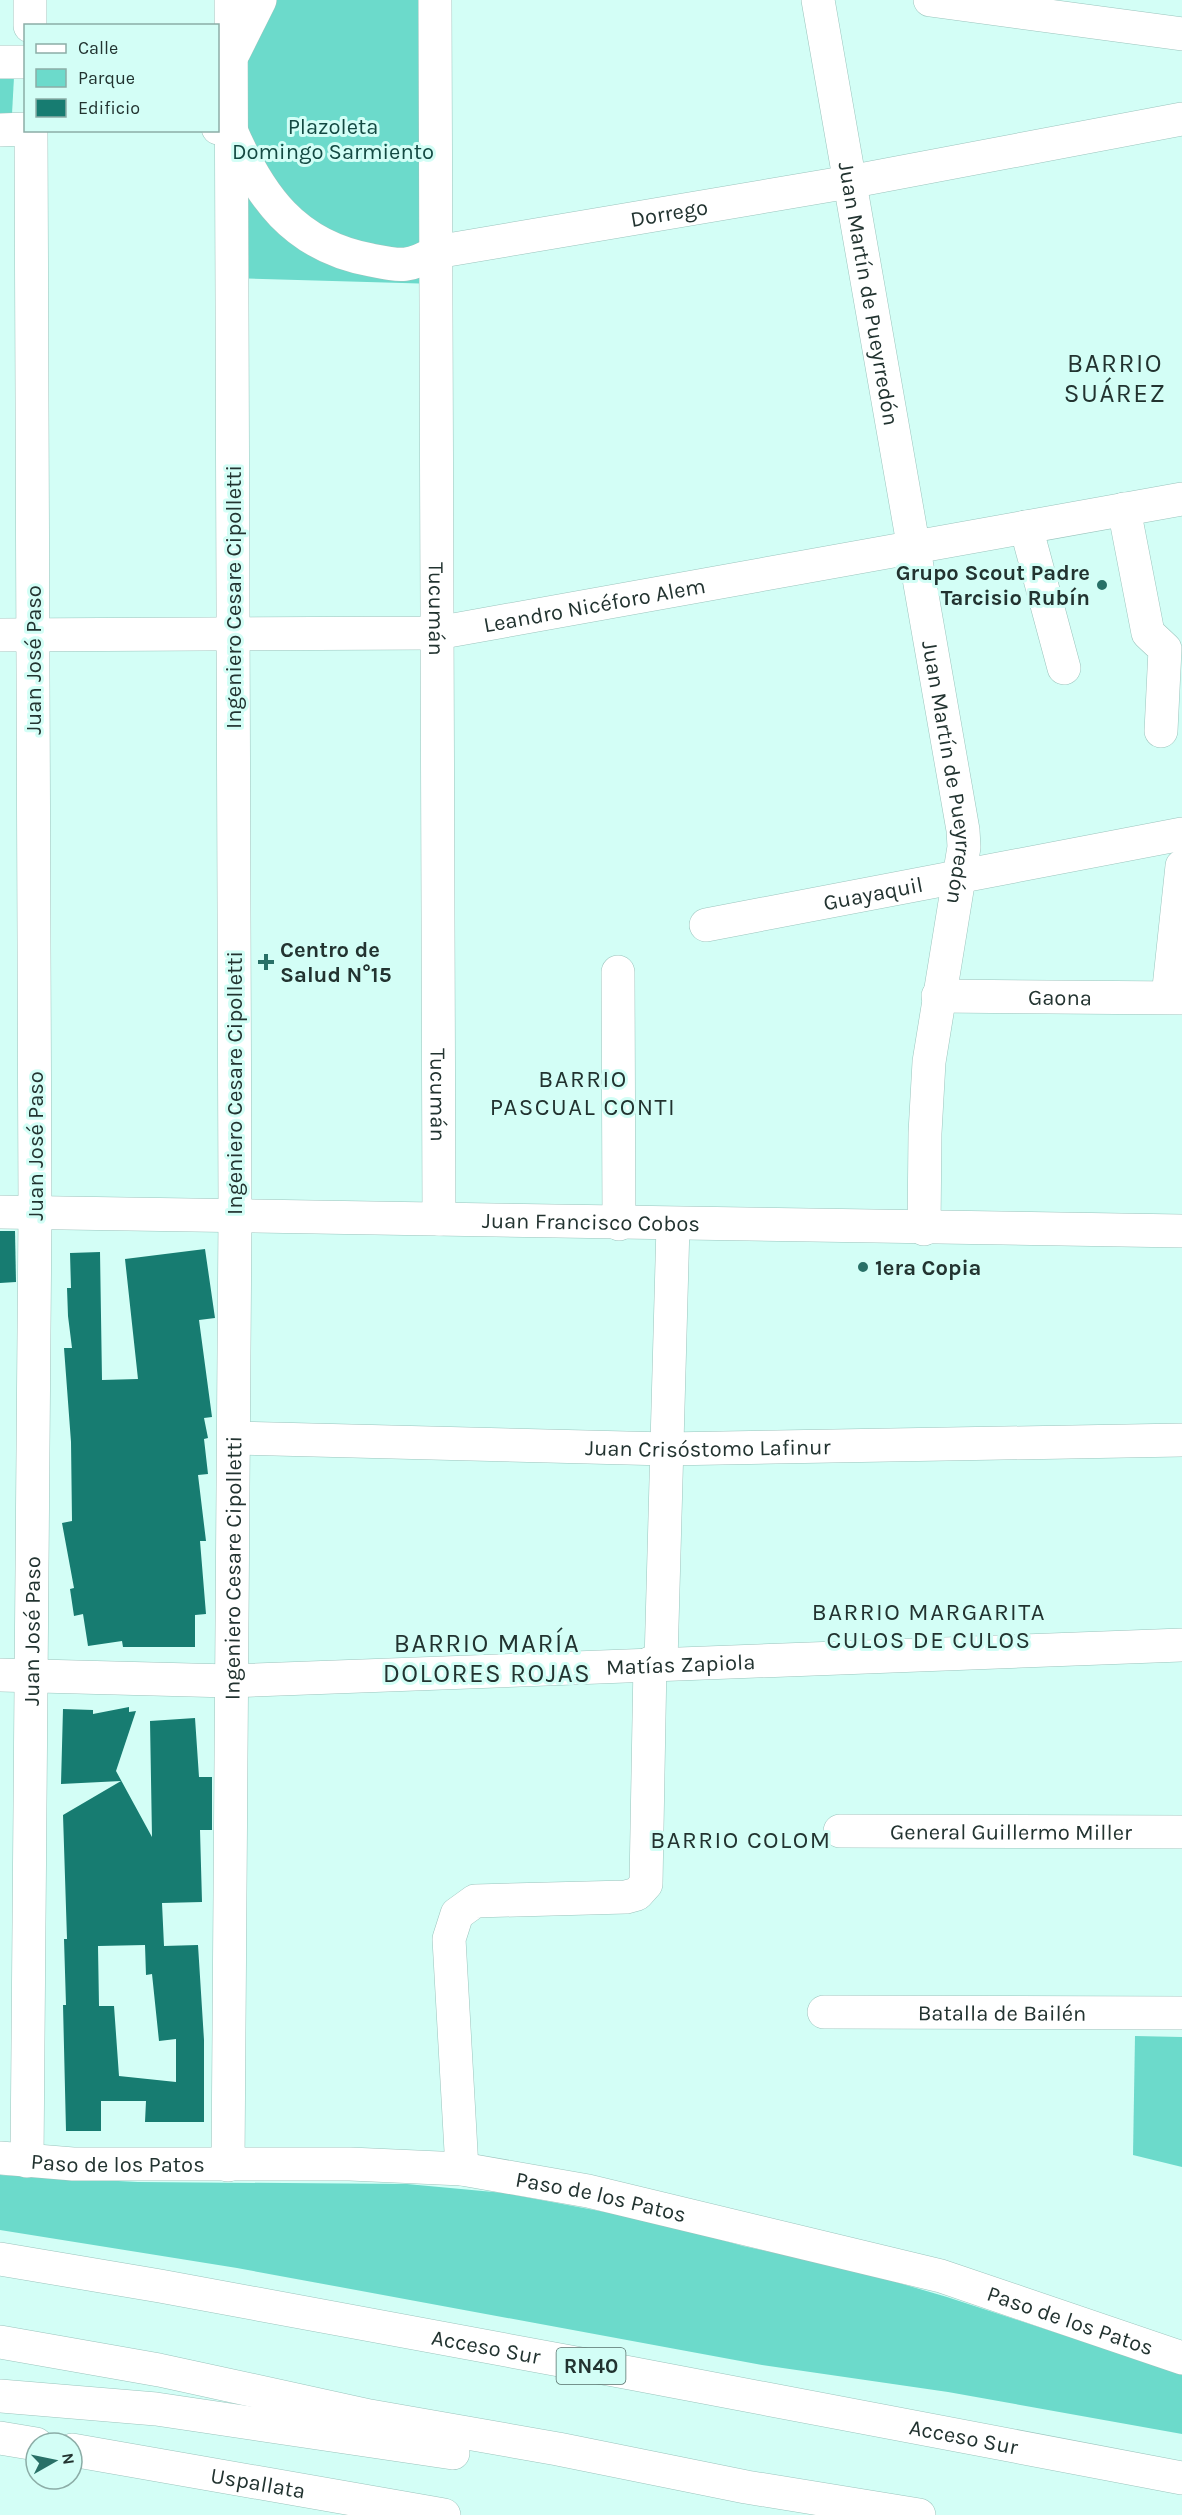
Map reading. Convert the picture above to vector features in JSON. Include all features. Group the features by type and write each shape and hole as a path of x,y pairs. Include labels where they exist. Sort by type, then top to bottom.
{"main road":[{"path":"30,0 30,24"},
{"name":"Ingeniero Cesare Cipolletti","path":"228,2165 235,1216 233,634 224,58 231,0"},
{"path":"224,58 260,0"},
{"name":"Tucumán","path":"435,0 439,1219"},
{"name":"Juan Martín de Pueyrredón","path":"818,0 962,814 964,847 929,1062 925,1133 924,1229"},
{"path":"930,0 1182,34"},
{"path":"0,62 24,62"},
{"name":"Dorrego","path":"224,128 269,200 291,225 312,240 347,255 388,263 415,265 436,252 849,182 1182,119"},
{"path":"0,130 24,129"},
{"name":"Juan José Paso","path":"14,2160 33,1675 35,1212 31,132"},
{"name":"Leandro Nicéforo Alem","path":"0,635 437,633 1182,499"},
{"path":"1124,509 1148,633 1166,649 1161,731"},
{"path":"1026,527 1064,668"},
{"name":"Guayaquil","path":"706,925 1182,834"},
{"path":"1175,998 1182,866"},
{"path":"618,972 619,1224"},
{"name":"Gaona","path":"938,996 1175,998"},
{"name":"Juan Francisco Cobos","path":"0,1212 673,1225 1182,1231"},
{"path":"462,2169 449,1939 457,1914 475,1901 626,1897 637,1894 646,1884 667,1449 673,1225"},
{"name":"Juan Crisóstomo Lafinur","path":"234,1438 667,1449 1182,1440"},
{"name":"Matías Zapiola","path":"0,1675 230,1681 656,1663 1182,1645"},
{"name":"General Guillermo Miller","path":"840,1831 1182,1832"},
{"name":"Batalla de Bailén","path":"824,2012 1182,2013"},
{"name":"Paso de los Patos","path":"14,2160 228,2165 350,2164 462,2169 588,2191 941,2276 1182,2358"},
{"name":"Acceso Sur","path":"0,2259 160,2286 1182,2478"},
{"path":"0,2342 159,2370 370,2416 746,2487 919,2515"},
{"path":"0,2396 156,2409 629,2479 746,2487"},
{"path":"812,2408 1093,2442 1182,2458"},
{"path":"0,2438 24,2442"},
{"name":"Uspallata","path":"84,2452 444,2515"}],"green space":[{"name":"Plazoleta Domingo Sarmiento","path":"231,0 435,0 437,284 231,278"},
{"path":"0,75 14,77 12,114 0,116"},
{"path":"1135,2036 1182,2037 1182,2167 1133,2155"},
{"path":"0,2175 138,2182 407,2184 504,2193 658,2222 743,2246 858,2271 947,2297 1182,2374 1182,2434 948,2392 762,2365 237,2268 0,2230"}],"building":[{"path":"0,1231 15,1231 16,1282 0,1283"},
{"path":"205,1249 215,1318 199,1320 212,1417 204,1418 208,1438 204,1439 208,1474 198,1475 206,1541 200,1541 206,1614 195,1615 195,1647 123,1647 122,1641 88,1646 83,1614 74,1616 70,1589 74,1588 62,1523 72,1521 71,1442 64,1348 72,1348 67,1288 71,1288 70,1253 100,1252 102,1380 138,1379 125,1259"},
{"path":"129,1707 129,1712 136,1711 116,1771 152,1837 150,1721 195,1718 199,1777 212,1777 212,1830 200,1830 202,1902 162,1903 164,1946 198,1945 204,2040 204,2122 145,2122 146,2101 101,2101 101,2131 66,2131 63,2005 66,2005 64,1939 67,1939 63,1815 121,1781 61,1784 63,1709 93,1710 93,1714","holes":["145,1945 146,1975 152,1974 159,2041 176,2039 176,2082 119,2076 114,2006 99,2006 98,1946"]}],"place":[{"name":"Grupo Scout Padre Tarcisio Rubín","path":"1102,585"},
{"name":"Centro de Salud N°15","path":"266,962"},
{"name":"1era Copia","path":"863,1267"}],"district":[{"name":"BARRIO SUÁREZ","path":"1115,378"},
{"name":"BARRIO PASCUAL CONTI","path":"583,1093"},
{"name":"BARRIO MARGARITA CULOS DE CULOS","path":"929,1626"},
{"name":"BARRIO MARÍA DOLORES ROJAS","path":"487,1658"},
{"name":"BARRIO COLOM","path":"741,1840"}]}
